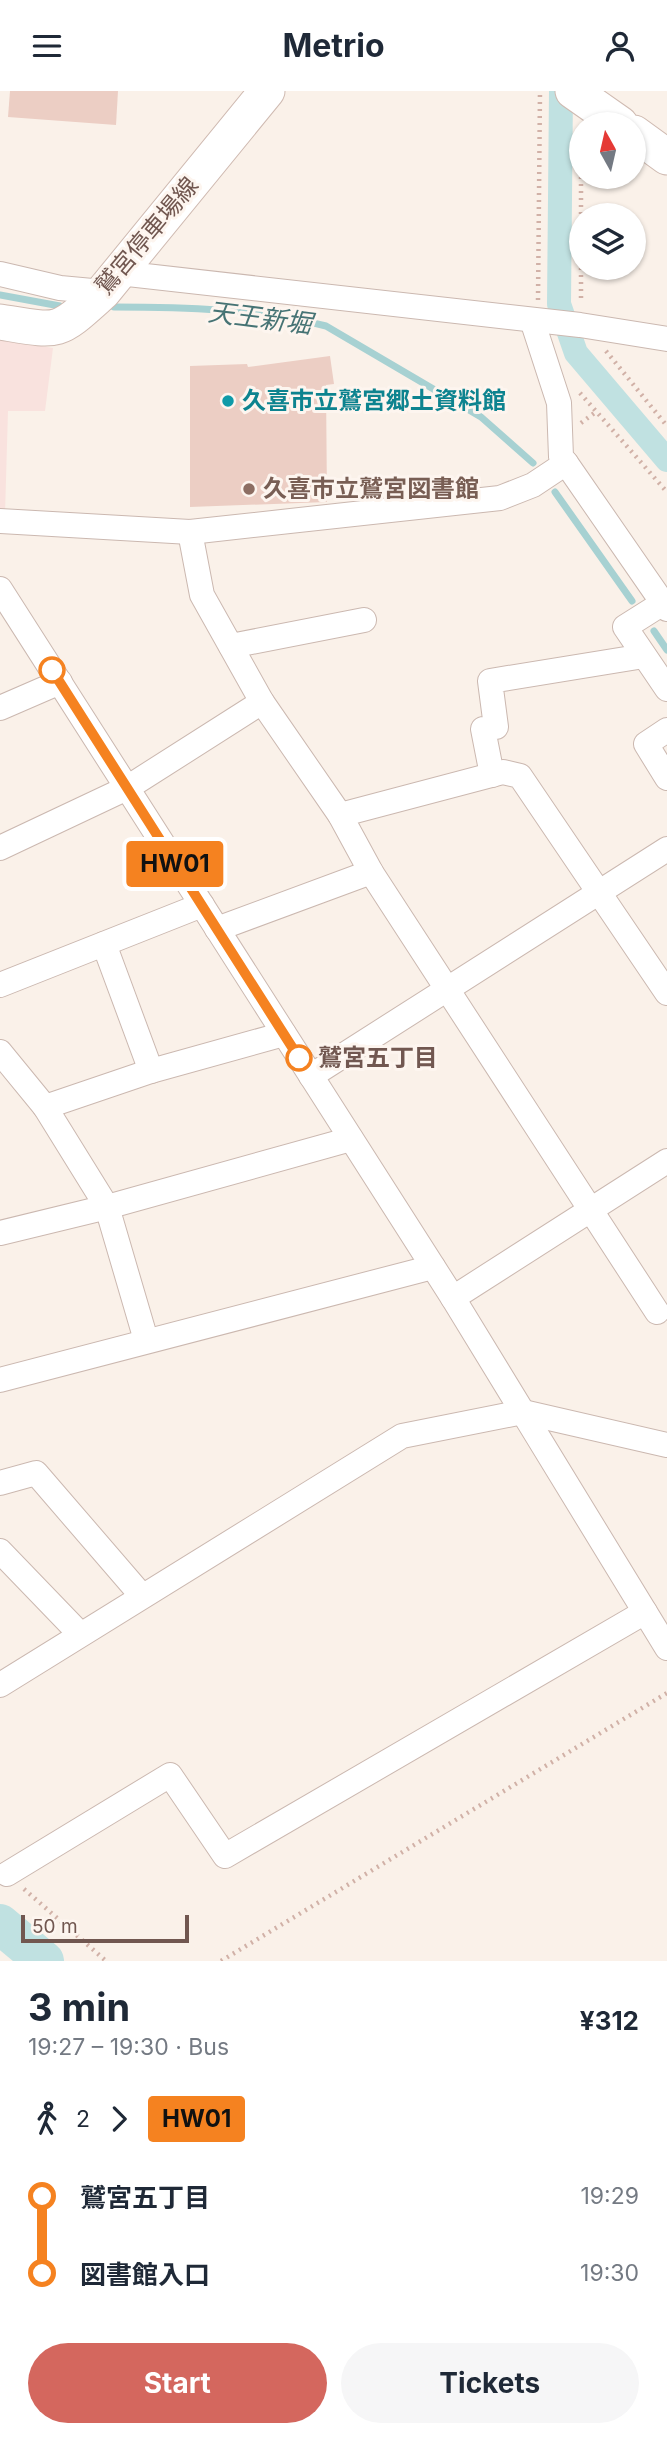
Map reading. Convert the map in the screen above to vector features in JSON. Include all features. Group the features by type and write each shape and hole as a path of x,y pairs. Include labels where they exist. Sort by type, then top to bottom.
{"main road":[{"name":"鷲宮停車場線","path":"0,322 48,330 63,327 111,282 267,91"},
{"path":"573,91 603,112"},
{"path":"646,142 667,157"}],"street":[{"path":"0,274 60,288 111,282 540,317 582,316 667,339"},
{"path":"540,317 559,403 562,457 665,606 625,627 667,689"},
{"path":"0,521 190,532 500,498 533,485 566,463"},
{"path":"190,532 202,595 262,702 340,815 371,872 657,1312"},
{"path":"0,589 453,1298 667,1648"},
{"path":"231,646 364,620"},
{"path":"492,775 483,729 496,727 490,681 643,656"},
{"path":"0,708 60,682"},
{"path":"0,848 127,788 262,702"},
{"path":"667,730 646,744 667,778"},
{"path":"340,815 503,772 520,776 667,993"},
{"path":"311,1076 667,849"},
{"path":"217,929 371,872"},
{"path":"0,985 202,905"},
{"path":"104,944 151,1071"},
{"path":"45,1107 151,1071 284,1034"},
{"path":"0,1052 45,1107 107,1207 146,1340"},
{"path":"0,1233 107,1207 351,1139"},
{"path":"453,1298 667,1161"},
{"path":"0,1380 432,1268"},
{"path":"0,1685 402,1436 523,1412 667,1445"},
{"path":"0,1483 36,1473 142,1596"},
{"path":"0,1551 80,1635"},
{"path":"7,1874 170,1775 225,1856 645,1612"}],"path":[{"path":"540,91 540,317"},
{"path":"581,189 582,316"},
{"path":"602,346 667,426"},
{"path":"577,389 667,492"},
{"path":"221,1961 667,1693"},
{"path":"7,1874 106,1961"}],"shaded area":[{"path":"0,339 53,348 45,411 8,411 5,514 0,514"}],"building":[{"path":"10,91 118,91 116,125 8,117"},
{"path":"330,356 334,384 326,385 327,502 190,507 190,366 247,364 248,367"}],"waterway":[{"path":"561,91 559,304 576,353 667,460"},
{"name":"天王新堀","path":"0,295 60,306"},
{"name":"天王新堀","path":"114,307 248,313 326,326 481,417 533,463"},
{"name":"天王新堀","path":"555,492 632,601"},
{"name":"天王新堀","path":"654,631 667,650"},
{"path":"0,1924 44,1961"}],"bus line":[{"name":"HW01","path":"52,670 299,1058"}],"place":[{"name":"久喜市立鷲宮郷土資料館","path":"228,401"},
{"name":"久喜市立鷲宮図書館","path":"249,489"},
{"name":"鷲宮五丁目","path":"299,1058"}]}
